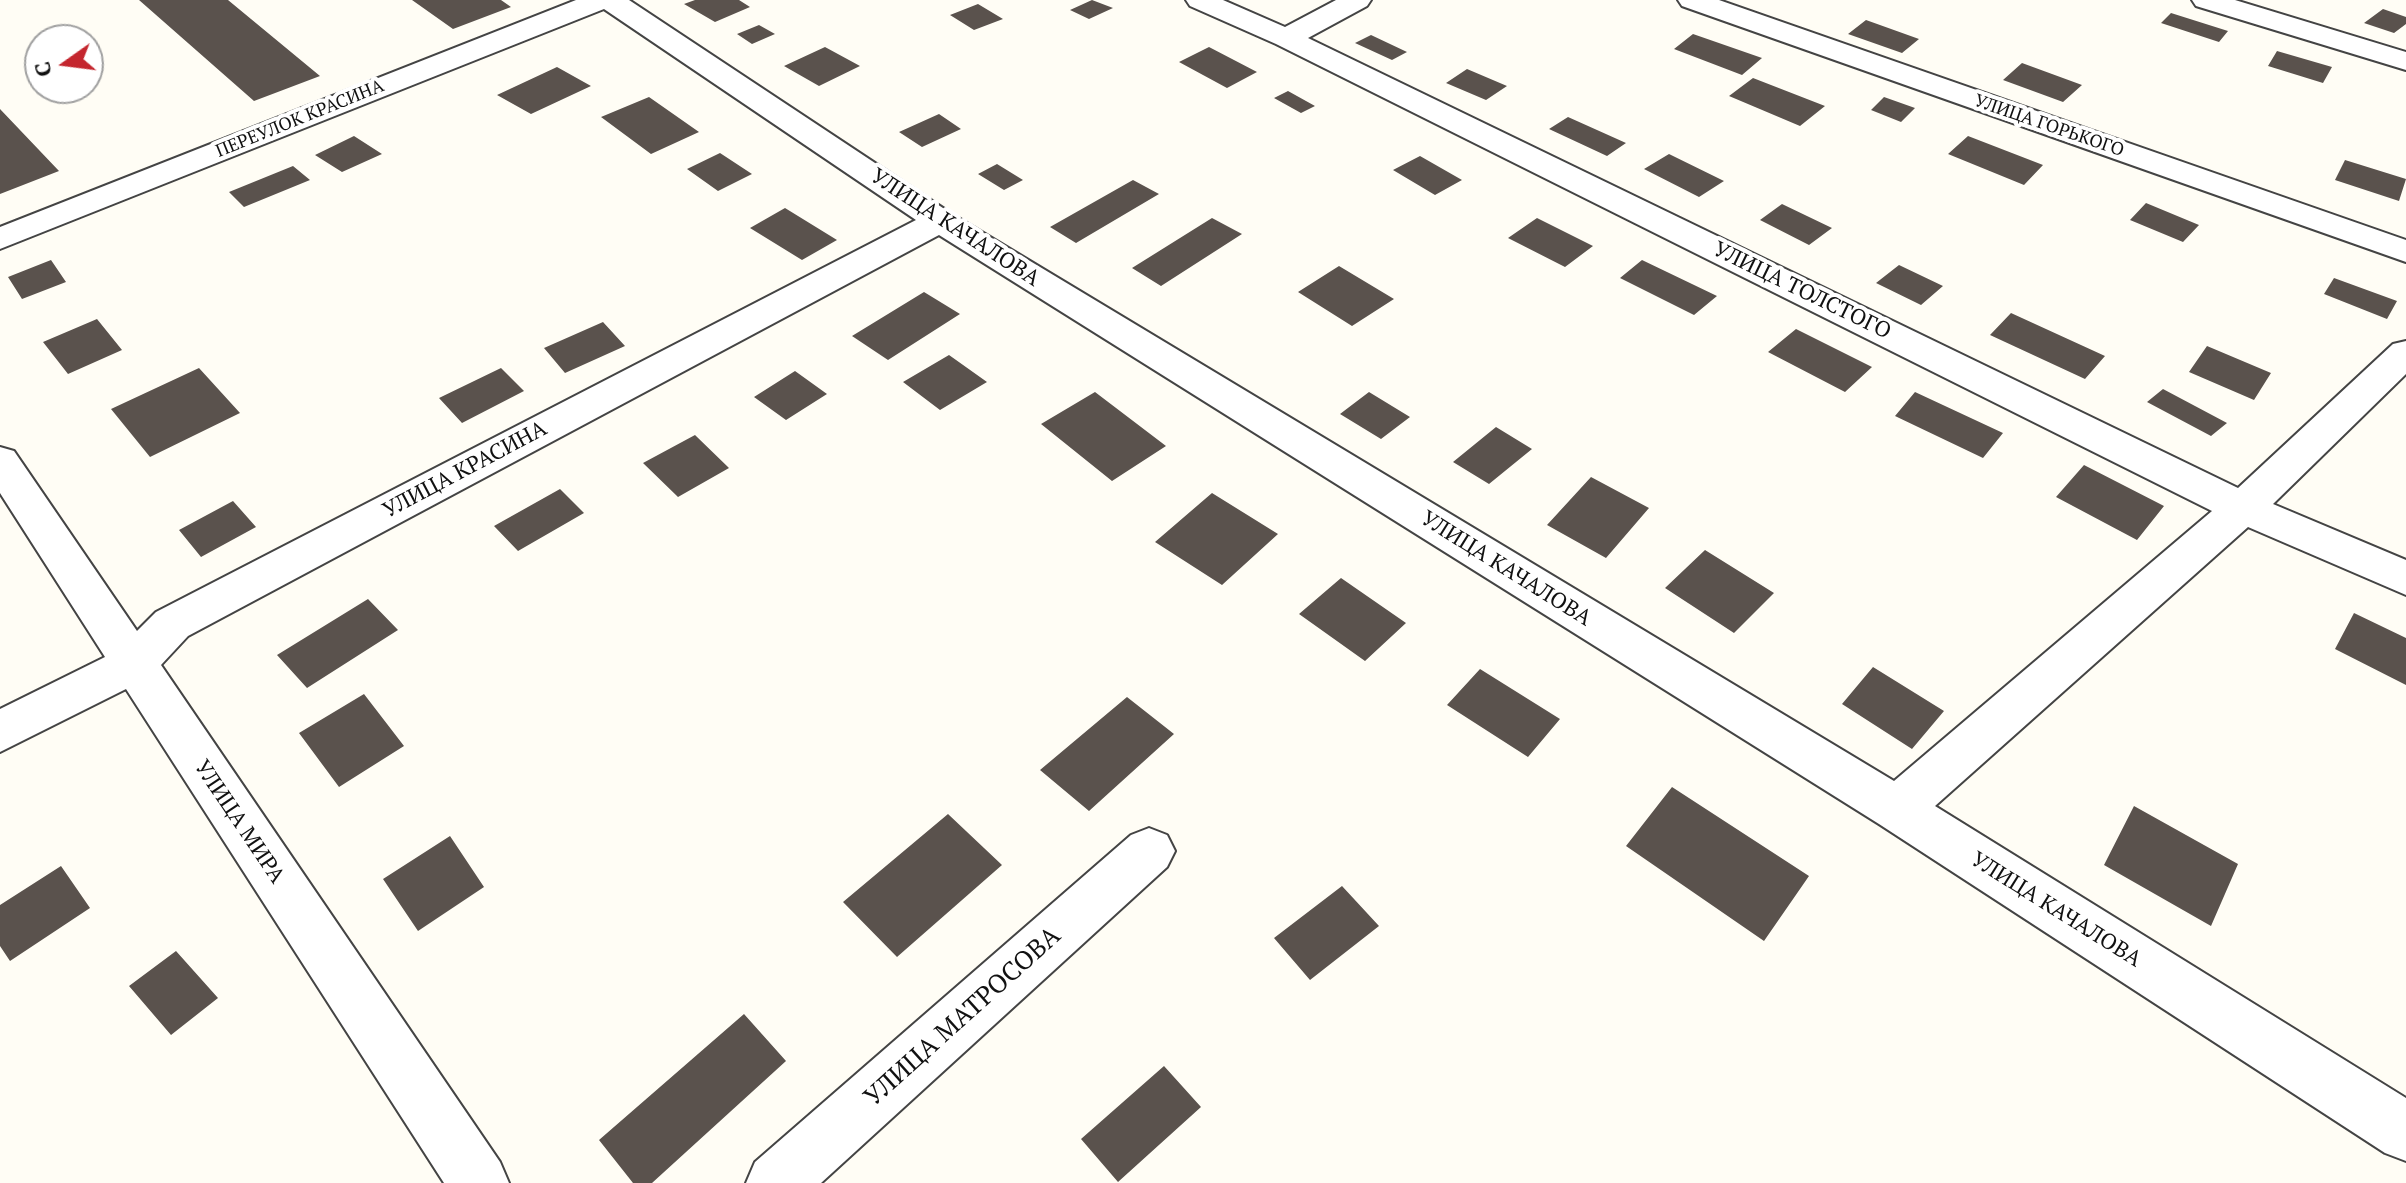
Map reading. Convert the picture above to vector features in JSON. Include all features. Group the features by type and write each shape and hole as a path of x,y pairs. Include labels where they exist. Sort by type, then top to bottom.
{"street":[{"name":"ПЕРЕУЛОК КРАСИНА","path":"0,239 601,0"},
{"name":"УЛИЦА КАЧАЛОВА","path":"610,0 940,221 1897,809 2406,1132"},
{"name":"УЛИЦА ТОЛСТОГО","path":"1200,0 1286,38 2243,508 2406,578"},
{"path":"1286,38 1357,0"},
{"name":"УЛИЦА ГОРЬКОГО","path":"1692,0 2406,252"},
{"path":"2206,0 2406,61"},
{"name":"УЛИЦА КРАСИНА","path":"0,732 133,664 172,624 940,221"},
{"path":"1897,809 2243,508 2406,353"},
{"name":"УЛИЦА МИРА","path":"0,461 479,1183"},
{"name":"УЛИЦА МАТРОСОВА","path":"776,1183 1149,851"}],"building":[{"path":"139,0 228,0 320,76 254,101"},
{"path":"412,0 501,0 511,7 453,29"},
{"path":"695,0 739,0 750,7 715,22 684,4"},
{"path":"1092,0 1113,8 1089,19 1070,10"},
{"path":"978,4 1003,19 974,30 950,15"},
{"path":"2383,9 2406,17 2406,24 2394,33 2364,23"},
{"path":"2171,13 2228,31 2219,42 2161,23"},
{"path":"1866,20 1919,39 1902,53 1848,34"},
{"path":"759,25 775,34 752,44 737,34"},
{"path":"1693,34 1762,58 1742,75 1674,49"},
{"path":"1371,35 1407,52 1392,60 1355,43"},
{"path":"825,47 860,66 819,86 784,66"},
{"path":"1209,47 1257,72 1227,88 1179,62"},
{"path":"2277,51 2332,67 2323,83 2268,66"},
{"path":"2022,63 2082,85 2063,102 2003,80"},
{"path":"557,67 591,86 531,114 497,95"},
{"path":"1467,69 1507,86 1486,100 1446,83"},
{"path":"1753,78 1825,106 1800,126 1729,96"},
{"path":"1288,91 1315,106 1301,113 1274,98"},
{"path":"649,97 699,132 651,154 601,117"},
{"path":"1884,97 1915,108 1901,122 1871,110"},
{"path":"0,109 59,171 0,194"},
{"path":"939,114 961,129 922,147 899,132"},
{"path":"1568,117 1626,143 1607,156 1549,129"},
{"path":"354,136 382,154 342,172 315,155"},
{"path":"1968,136 2043,165 2024,185 1948,154"},
{"path":"720,153 752,174 718,191 687,169"},
{"path":"1669,154 1724,181 1699,197 1644,169"},
{"path":"1420,156 1462,180 1435,195 1393,170"},
{"path":"2345,160 2406,179 2399,201 2335,180"},
{"path":"997,164 1023,180 1004,190 978,174"},
{"path":"293,166 310,180 244,207 229,192"},
{"path":"1133,180 1159,194 1076,243 1050,227"},
{"path":"2146,203 2199,225 2183,242 2130,220"},
{"path":"1782,204 1832,228 1809,245 1760,220"},
{"path":"785,208 837,240 802,260 750,228"},
{"path":"1212,218 1242,234 1161,286 1132,268"},
{"path":"1537,218 1593,246 1565,267 1508,238"},
{"path":"51,260 66,282 22,299 8,277"},
{"path":"1642,260 1717,296 1694,315 1620,278"},
{"path":"1899,265 1943,286 1921,305 1876,283"},
{"path":"1339,266 1394,299 1352,326 1298,292"},
{"path":"2334,278 2397,301 2387,319 2324,294"},
{"path":"924,292 960,314 888,360 852,336"},
{"path":"2011,313 2105,356 2085,379 1990,335"},
{"path":"97,319 122,350 68,374 43,342"},
{"path":"603,322 625,346 565,373 544,348"},
{"path":"1796,329 1872,367 1845,392 1768,352"},
{"path":"2207,346 2271,373 2254,400 2189,372"},
{"path":"949,355 987,382 940,410 903,382"},
{"path":"199,368 240,413 150,457 111,409"},
{"path":"501,368 524,391 462,423 439,398"},
{"path":"795,371 827,394 786,420 754,397"},
{"path":"2163,389 2227,423 2211,436 2147,402"},
{"path":"1095,392 1166,446 1112,481 1041,424"},
{"path":"1369,392 1410,417 1381,439 1340,414"},
{"path":"1915,392 2003,433 1983,458 1895,416"},
{"path":"1496,427 1532,449 1489,484 1453,462"},
{"path":"695,435 729,468 678,497 643,463"},
{"path":"2084,465 2164,506 2137,540 2056,497"},
{"path":"1591,477 1649,508 1606,558 1547,525"},
{"path":"560,489 584,513 518,551 494,526"},
{"path":"1212,493 1278,534 1222,585 1155,542"},
{"path":"233,501 256,527 201,557 179,530"},
{"path":"1705,550 1774,593 1734,633 1665,588"},
{"path":"1341,578 1406,623 1365,661 1299,614"},
{"path":"368,599 398,630 307,688 277,655"},
{"path":"2354,613 2406,638 2406,685 2335,649"},
{"path":"1873,667 1944,711 1912,749 1842,704"},
{"path":"1480,669 1560,719 1528,757 1447,705"},
{"path":"364,694 404,746 339,787 299,733"},
{"path":"1127,697 1174,734 1089,811 1040,770"},
{"path":"1672,787 1809,876 1764,941 1626,846"},
{"path":"2134,806 2238,864 2211,926 2104,865"},
{"path":"948,814 1002,865 897,957 843,902"},
{"path":"450,836 484,887 418,931 383,879"},
{"path":"61,866 90,908 10,961 0,946 0,905"},
{"path":"1342,886 1379,926 1310,980 1274,938"},
{"path":"176,951 218,998 171,1035 129,986"},
{"path":"744,1014 786,1061 652,1183 633,1183 599,1140"},
{"path":"1164,1066 1201,1107 1118,1182 1081,1139"}]}
